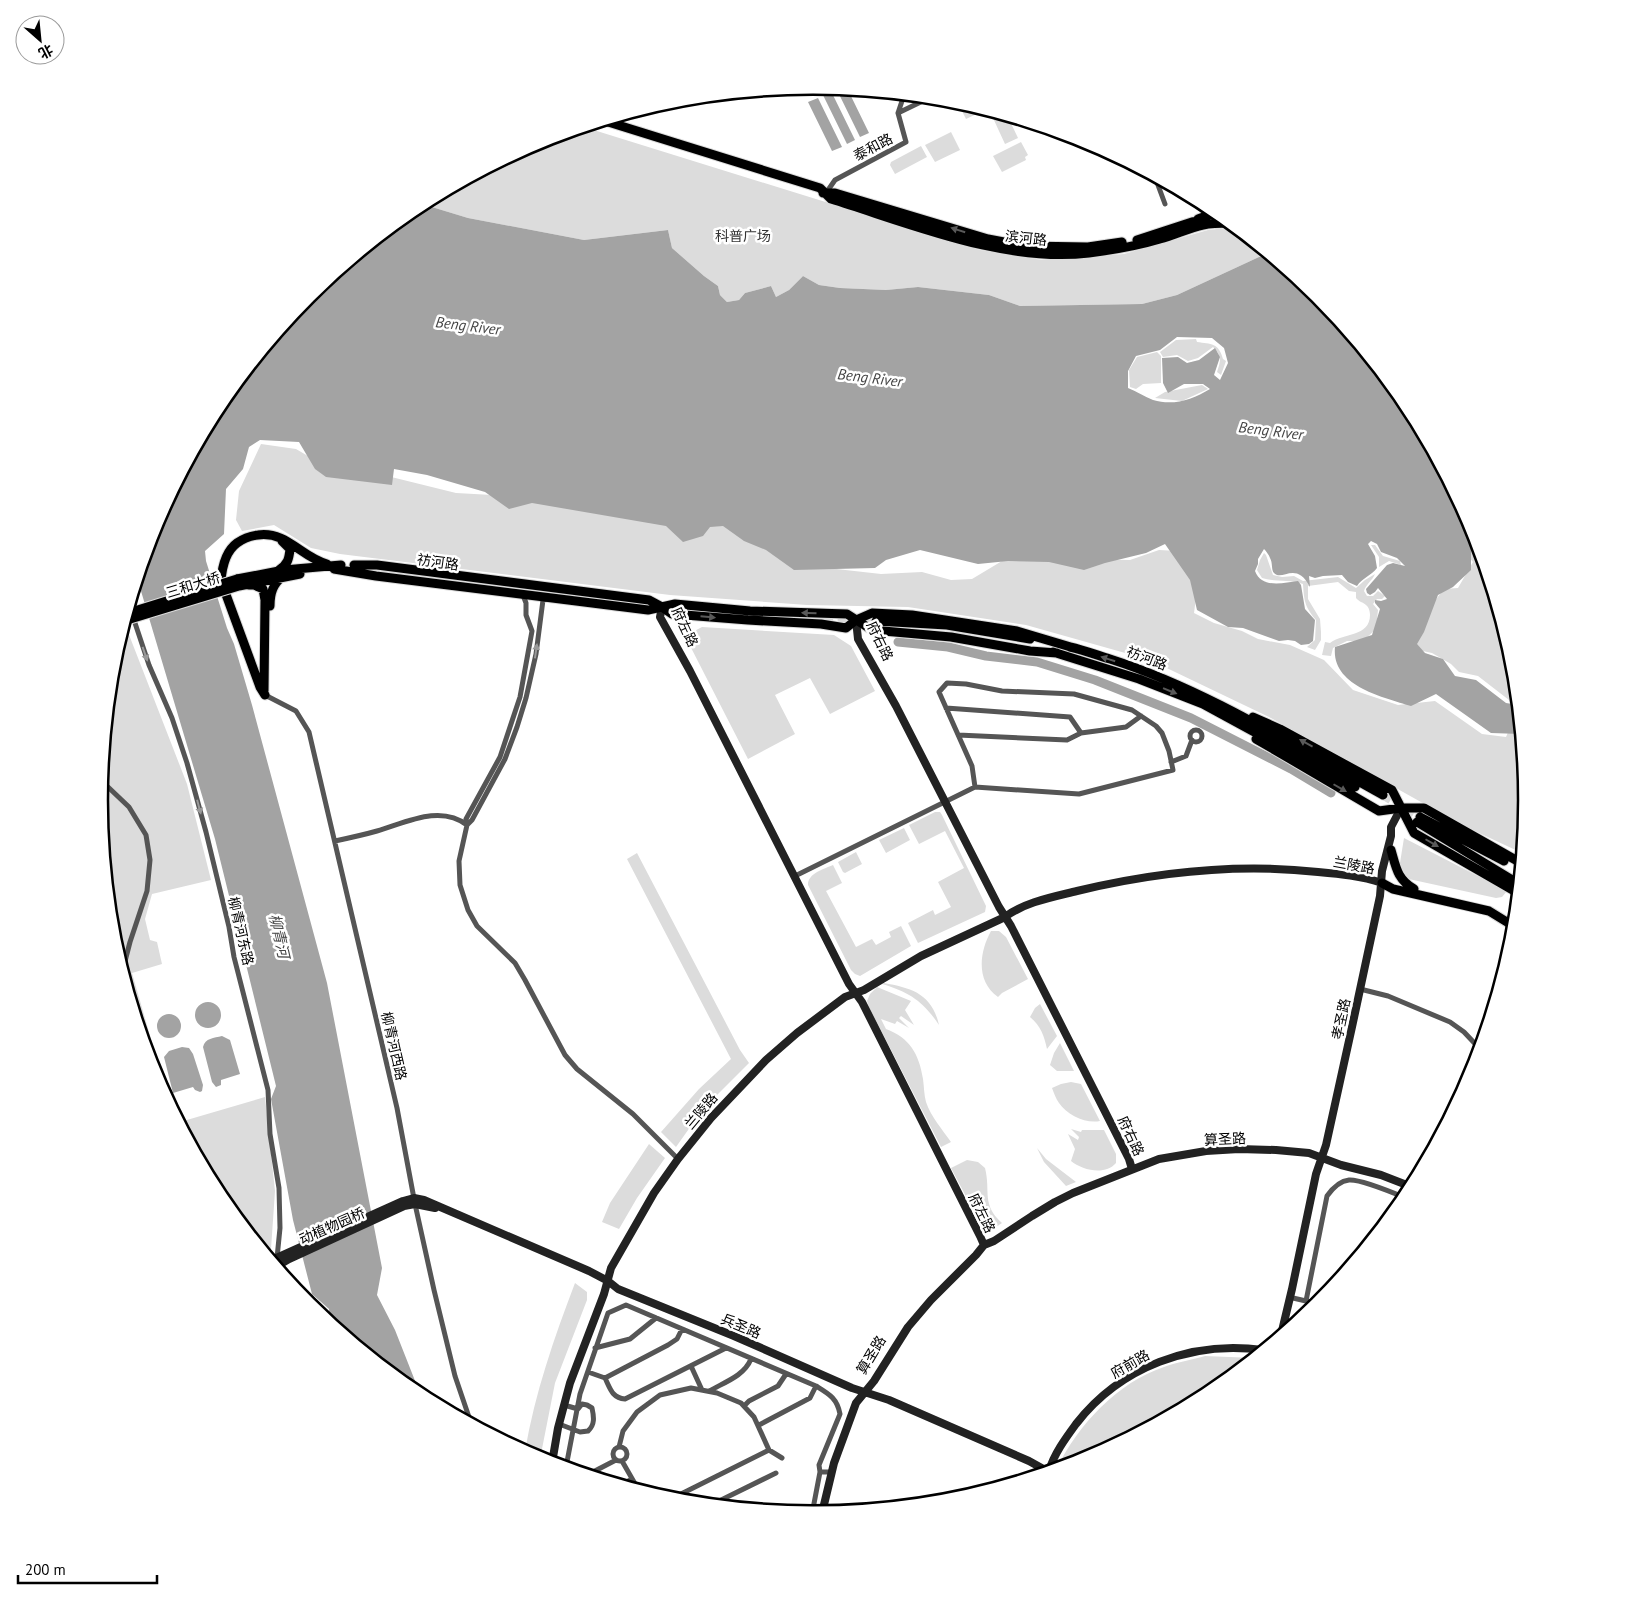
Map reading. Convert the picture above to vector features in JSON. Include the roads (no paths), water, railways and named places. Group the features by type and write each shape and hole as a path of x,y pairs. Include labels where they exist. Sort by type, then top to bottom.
{"main road":[{"name":"滨河路","path":"614,124 820,188 831,199 988,247 1050,254 1088,253 1133,246 1204,224 1218,223"},
{"name":"滨河路","path":"607,126 817,193 835,193 988,239 1025,246 1088,246 1133,241 1192,222 1213,219"},
{"path":"1192,222 1208,216"},
{"path":"265,695 260,687 226,594 222,581 222,570 231,548 245,538 266,534 287,540 318,562 332,567 549,598 637,604 649,600 672,614 821,624 846,628 856,620 872,613 958,621 1017,631 1074,648"},
{"path":"265,695 268,688 270,601 272,590 286,566 290,549 273,535"},
{"name":"祊河路","path":"238,582 332,567 377,564 637,604"},
{"name":"祊河路","path":"332,567 637,604"},
{"path":"238,582 254,585 263,590 266,600 265,695"},
{"name":"三和大桥","path":"134,616 238,582"},
{"name":"府左路","path":"662,607 660,617 796,875 978,1237 984,1245"},
{"path":"856,620 872,630 951,636 1030,651 1057,653"},
{"name":"府右路","path":"856,620 858,639 946,801 1130,1159 1132,1169"},
{"name":"祊河路","path":"876,622 947,626 1074,648 1144,670 1233,711 1382,798 1209,708 1140,679 1025,644 976,635 876,622"},
{"path":"1209,708 1227,722 1379,811 1401,808 1424,808 1515,860"},
{"path":"1233,711 1250,715 1280,729 1392,790 1414,833 1512,889"},
{"name":"孝圣路","path":"1283,1325 1316,1174 1326,1145 1382,883 1401,808"},
{"name":"孝圣路","path":"1288,1321 1294,1298 1320,1158 1377,895 1382,883 1382,871 1391,836 1391,827 1401,808"},
{"path":"1513,880 1419,819 1515,866"},
{"path":"1391,850 1400,877 1404,883 1414,889"},
{"name":"兰陵路","path":"549,1453 566,1382 596,1299 616,1270 630,1242 658,1196 683,1160 714,1121 748,1084 799,1036 856,994 862,986 918,952 992,918 1005,917 1013,911 1028,906 1122,881 1216,869 1263,868 1357,876 1382,883"},
{"path":"1382,883 1394,884 1490,907 1508,920"},
{"path":"1382,883 1393,889 1489,911 1507,922"},
{"name":"兰陵路","path":"553,1455 564,1405 611,1268 654,1193 678,1159 721,1106 766,1060 816,1018 845,997 856,994"},
{"name":"算圣路","path":"824,1505 832,1472 856,1403 874,1381 908,1327 984,1245 1029,1212 1053,1198 1120,1171 1132,1169 1159,1159 1206,1151 1239,1149 1309,1153 1405,1184"},
{"name":"算圣路","path":"1320,1158 1357,1164 1407,1180"},
{"name":"动植物园桥","path":"280,1262 288,1256 384,1213 403,1202 414,1201"},
{"name":"兵圣路","path":"414,1201 596,1278 608,1281 618,1289 734,1336 852,1388 889,1400 1041,1467"},
{"name":"府前路","path":"1052,1463 1061,1446 1086,1412 1108,1392 1144,1368 1165,1359 1196,1350 1255,1349"},
{"name":"府前路","path":"1054,1463 1089,1415 1111,1395 1145,1371 1196,1354 1250,1353"},
{"name":"算圣路","path":"829,1504 838,1464 865,1392"}],"street":[{"path":"898,113 902,101"},
{"name":"泰和路","path":"826,193 835,180 906,142 898,113 918,103"},
{"path":"1157,184 1165,204"},
{"path":"523,594 526,602 526,615 532,632 520,696 500,757 466,819 467,825 459,861 460,885 468,910 477,926 514,963 526,980 565,1055 577,1069 633,1114 678,1159"},
{"path":"467,825 472,820 505,759 526,698 536,654 543,600 549,598"},
{"name":"柳青河东路","path":"133,618 149,666 172,718 187,763 219,885 234,957 268,1090 270,1134 279,1188 280,1228 277,1258"},
{"path":"796,875 975,787 1079,794 1173,770 1162,732 1132,710 1074,694 1002,691 966,684 947,683 938,692 972,766 975,787"},
{"name":"柳青河西路","path":"265,695 296,712 309,732 397,1108 414,1201 448,1349 469,1415"},
{"path":"946,708 1070,717 1081,732"},
{"path":"958,735 1067,740 1081,732 1126,727 1141,716"},
{"path":"1171,762 1186,756 1192,740"},
{"path":"109,788 129,807 146,835 150,860 147,890 126,955"},
{"path":"335,841 378,831 403,821 432,815 458,818 467,825"},
{"path":"1360,989 1388,996 1450,1022 1464,1032 1475,1044"},
{"path":"1306,1301 1327,1196 1332,1189 1350,1180 1383,1188 1398,1195"},
{"path":"1294,1298 1309,1302"},
{"path":"567,1460 580,1394 608,1313 626,1305 816,1386 832,1395 836,1400 840,1414 819,1465 820,1472 814,1505"},
{"path":"596,1348 630,1339 656,1318"},
{"path":"604,1378 668,1345 677,1339 682,1329"},
{"path":"588,1372 604,1378 612,1394 626,1399 726,1348"},
{"path":"705,1390 742,1372 747,1368 751,1358"},
{"path":"691,1366 705,1390"},
{"path":"744,1406 749,1401 778,1386 786,1374"},
{"path":"759,1425 810,1398 816,1386"},
{"path":"616,1460 613,1453 619,1448 622,1431 637,1412 660,1395 691,1388 717,1392 741,1403 754,1416 769,1450 782,1458"},
{"path":"559,1424 580,1432 588,1431 592,1428 594,1416 592,1408 587,1404 582,1404 578,1409"},
{"path":"564,1405 578,1409"},
{"path":"619,1448 624,1449 627,1453 626,1458 622,1461"},
{"path":"684,1492 769,1450"},
{"path":"596,1471 616,1460 622,1461"},
{"path":"622,1461 632,1479 629,1480"},
{"path":"723,1499 776,1472"},
{"path":"820,1472 832,1472"}],"water":[{"path":"823,95 833,96 855,140 847,144"},
{"path":"840,96 851,97 869,133 860,137"},
{"path":"818,98 842,147 832,151 808,102"},
{"path":"433,207 468,218 584,240 668,230 672,248 718,286 720,295 727,302 739,300 745,293 771,286 776,297 789,290 803,276 819,285 840,288 886,290 918,287 989,295 1020,306 1142,304 1177,295 1262,257 1312,301 1344,335 1373,371 1400,408 1446,488 1471,546 1471,570 1453,587 1438,595 1424,632 1417,644 1425,653 1443,659 1455,676 1476,680 1506,703 1511,704 1515,734 1491,733 1436,694 1411,706 1361,688 1341,671 1336,660 1335,647 1372,635 1380,609 1375,600 1387,599 1378,588 1370,595 1366,589 1387,565 1393,563 1405,566 1397,558 1381,552 1377,544 1371,541 1368,544 1375,556 1377,568 1357,586 1348,582 1342,575 1315,578 1309,576 1310,587 1305,579 1295,573 1277,575 1273,572 1271,560 1264,549 1258,559 1255,571 1258,577 1274,584 1298,581 1301,585 1305,609 1315,620 1313,641 1309,644 1301,645 1295,641 1279,641 1243,628 1228,627 1197,610 1190,580 1165,544 1146,553 1084,570 1049,562 1008,561 978,564 920,550 886,560 875,568 794,570 766,550 744,541 723,526 710,527 703,536 683,542 666,526 532,503 509,509 485,492 427,475 394,469 392,485 326,477 315,469 299,442 260,440 249,447 243,469 226,489 224,534 205,551 206,561 252,705 327,983 382,1268 377,1295 395,1330 415,1381 384,1359 349,1330 312,1294 293,1220 271,1099 276,1086 215,839 141,591 146,573 162,530 181,488 227,408 254,371 283,335 315,301 384,241","holes":["1177,337 1212,338 1224,348 1228,363 1220,380 1214,375 1220,357 1215,348 1199,360 1187,363 1178,357 1162,358 1163,383 1168,393 1184,384 1203,384 1210,389 1189,399 1175,402 1160,402 1128,388 1128,371 1136,356 1160,350"]},
{"path":"208,1002 217,1006 221,1015 217,1024 208,1028 199,1024 195,1015 199,1006"},
{"path":"164,1014 174,1014 181,1021 181,1031 174,1038 164,1038 157,1031 157,1021"},
{"path":"222,1036 230,1040 240,1074 221,1080 221,1085 216,1087 212,1082 203,1047 208,1040"},
{"path":"182,1047 189,1048 193,1054 203,1085 200,1092 193,1087 173,1093 164,1057 169,1051"}],"waterway":[{"path":"898,642 948,647 986,656 1037,662 1095,680 1191,718 1291,769 1331,793"}],"tunnel":[{"path":"824,621 876,624"},
{"path":"1383,795 1420,817"}],"park label":[{"name":"科普广场","path":"743,236"}],"water label":[{"name":"Beng River","path":"468,326"},
{"name":"Beng River","path":"870,378"},
{"name":"Beng River","path":"1271,431"},
{"name":"柳青河","path":"279,936"}]}
